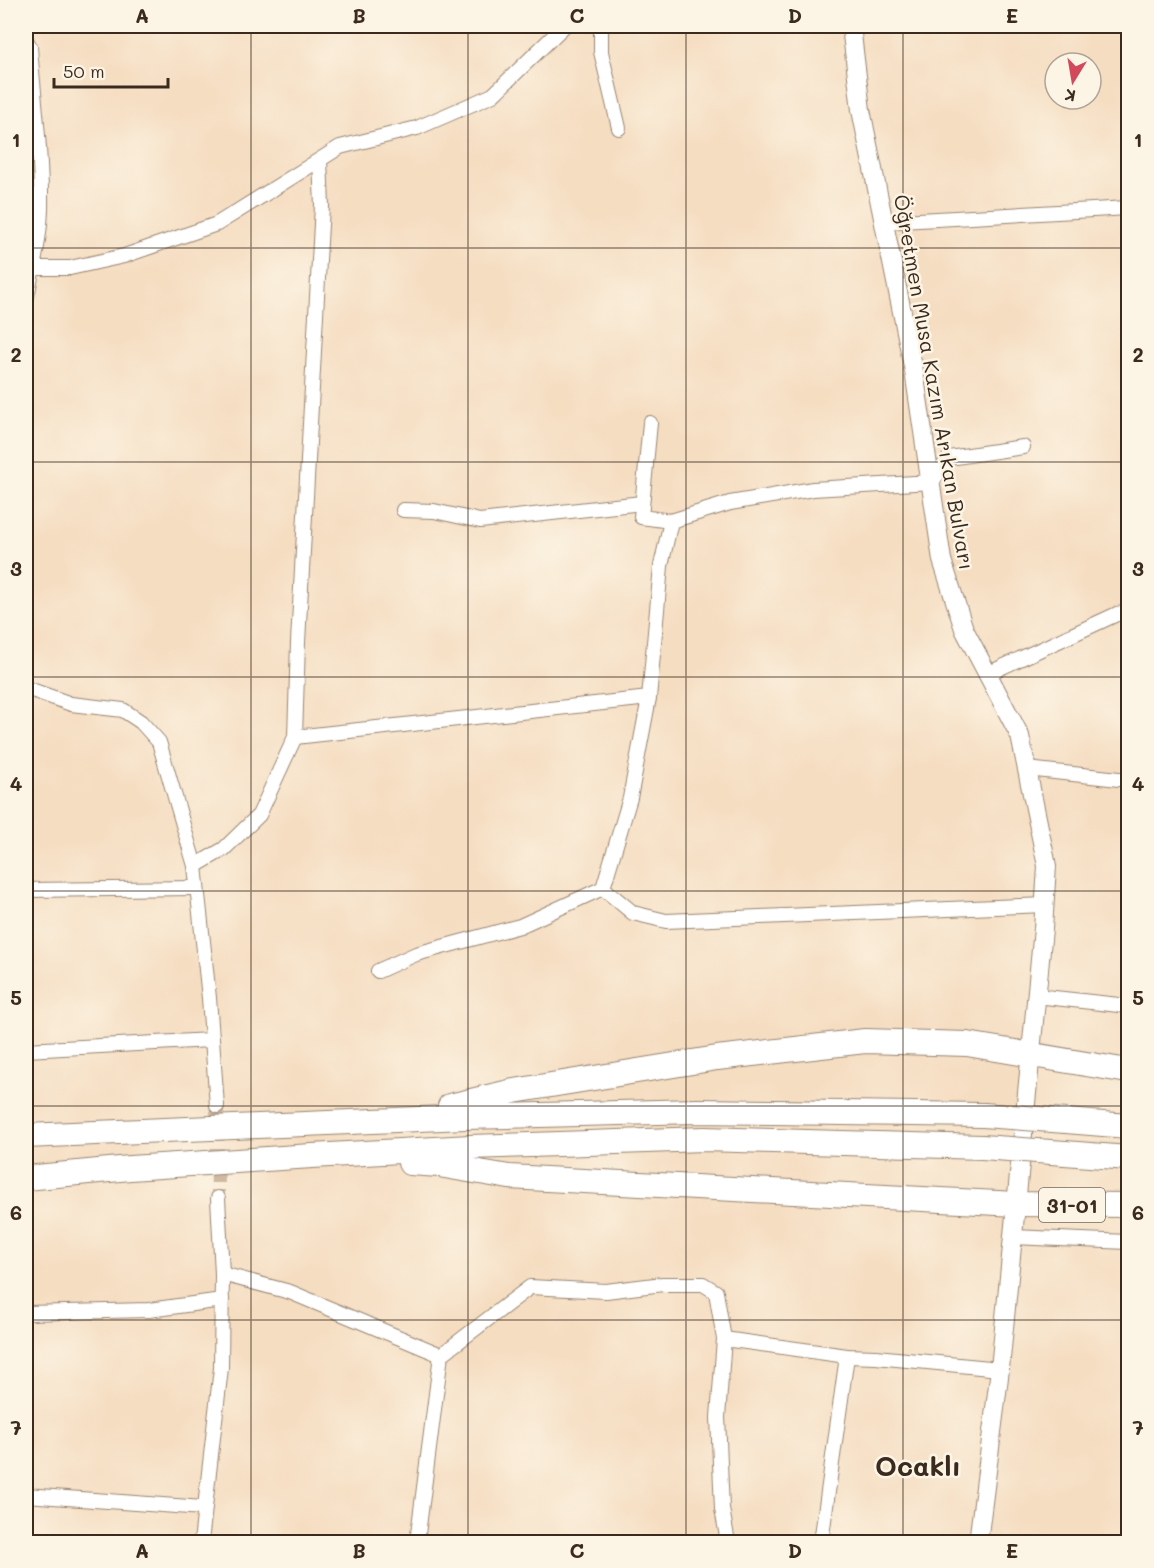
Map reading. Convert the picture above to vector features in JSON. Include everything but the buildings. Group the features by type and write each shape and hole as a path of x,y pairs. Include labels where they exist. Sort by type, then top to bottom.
{"highway":[{"path":"304,1124 459,1105 514,1090 717,1058 865,1041 967,1044 1128,1071"},
{"path":"26,1136 465,1117 697,1111 984,1115 1128,1126"},
{"path":"26,1178 129,1168 312,1156 470,1147 704,1139 982,1147 1128,1158"},
{"path":"312,1156 439,1165 509,1177 1016,1204"},
{"name":"31-01","path":"1016,1204 1128,1205"}],"street":[{"path":"32,268 70,268 124,256 217,224 340,147 417,128 493,95 564,26"},
{"path":"601,26 601,52 619,128"},
{"name":"Öğretmen Musa Kazım Arıkan Bulvarı","path":"851,26 861,110 914,371 942,560 964,629 1020,736 1047,866 1030,1054"},
{"path":"26,40 30,47 39,155 40,210 31,237 32,268 26,301"},
{"path":"195,866 224,849 259,814 295,737 322,206 320,160"},
{"path":"884,222 1128,208"},
{"path":"650,423 641,517 671,520 730,503 813,489 930,482 949,458 1023,447"},
{"path":"404,510 434,511 480,521 642,504"},
{"path":"378,971 416,954 520,926 603,888 630,798 649,698 661,566 671,520"},
{"path":"987,674 1117,614 1128,612"},
{"path":"26,688 71,704 123,710 141,722 159,742 195,866 209,998 217,1106"},
{"path":"295,737 649,698"},
{"path":"1027,769 1128,780"},
{"path":"26,890 197,888"},
{"path":"603,888 633,913 666,921 1045,905"},
{"path":"1036,996 1128,1006"},
{"path":"26,1050 211,1040"},
{"name":"31-01","path":"978,1542 1000,1369 1030,1054"},
{"path":"201,1542 203,1508 221,1368 222,1274 218,1198"},
{"path":"1012,1237 1128,1242"},
{"path":"222,1274 290,1292 441,1355"},
{"path":"417,1542 441,1355 530,1287 606,1291 663,1284 703,1284 716,1292 724,1339 718,1417 722,1509 728,1542"},
{"path":"26,1312 149,1310 222,1300"},
{"path":"724,1339 847,1356 1000,1369"},
{"path":"821,1542 847,1356"},
{"path":"26,1495 203,1508"}],"green space":[{"path":"26,136 32,174 26,212"}],"tunnel":[{"path":"217,1106 218,1198"}],"district":[{"name":"Ocaklı","path":"918,1465"}]}
